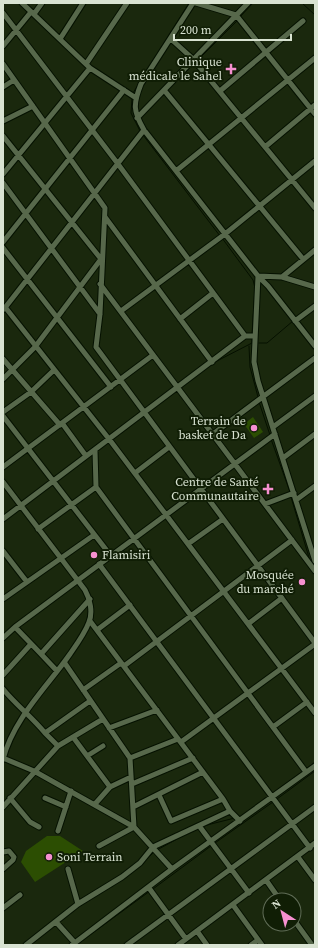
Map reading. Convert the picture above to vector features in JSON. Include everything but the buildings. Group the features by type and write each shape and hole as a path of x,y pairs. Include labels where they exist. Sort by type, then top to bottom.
{"street":[{"path":"22,3 88,66 136,98"},
{"path":"3,46 42,3"},
{"path":"60,39 83,3"},
{"path":"3,174 66,97 88,66 127,3"},
{"path":"193,3 141,84 134,106 137,118 144,130 225,234 315,346"},
{"path":"196,3 236,16 288,80 313,107 315,114"},
{"path":"137,118 248,3"},
{"path":"3,13 118,164 245,336"},
{"path":"220,91 303,21"},
{"path":"171,39 194,59 292,180 313,201 315,208"},
{"path":"176,171 315,58"},
{"path":"3,64 105,208 101,259 100,314 96,348 315,643 214,718 180,740 130,758"},
{"path":"3,87 14,80"},
{"path":"3,242 26,214 44,188 124,90"},
{"path":"164,90 304,259"},
{"path":"3,121 33,106"},
{"path":"265,147 313,107"},
{"path":"144,130 52,249 4,306 135,473 315,713"},
{"path":"3,136 101,259"},
{"path":"120,311 225,234 315,161"},
{"path":"3,184 100,314"},
{"path":"105,217 212,362"},
{"path":"3,248 28,278 111,387"},
{"path":"282,277 315,250"},
{"path":"3,379 35,347 101,259"},
{"path":"258,276 282,277 315,287"},
{"path":"258,276 254,362 262,397 273,427 315,561"},
{"path":"100,284 315,572"},
{"path":"180,319 213,293"},
{"path":"296,321 315,306"},
{"path":"3,519 245,336 255,336"},
{"path":"3,467 153,355"},
{"path":"213,434 315,358"},
{"path":"3,359 12,371 61,424 86,456"},
{"path":"3,412 31,392 54,370"},
{"path":"273,427 315,396"},
{"path":"3,416 111,556"},
{"path":"3,638 15,627 99,564 275,434"},
{"path":"283,458 315,434"},
{"path":"135,473 169,447"},
{"path":"95,450 96,487 306,772"},
{"path":"3,482 78,580 90,599 90,621 64,662 26,711 4,749 3,758 34,771 134,827 172,869"},
{"path":"38,529 96,487"},
{"path":"296,500 315,487"},
{"path":"265,504 294,494"},
{"path":"188,544 223,519"},
{"path":"3,599 94,535"},
{"path":"83,690 157,642 292,540"},
{"path":"3,551 27,582"},
{"path":"99,564 310,848"},
{"path":"248,624 282,598"},
{"path":"41,654 90,599"},
{"path":"97,630 130,605"},
{"path":"90,621 180,740 230,811 240,821"},
{"path":"15,627 57,671"},
{"path":"3,675 32,644"},
{"path":"64,662 130,758 134,827"},
{"path":"3,689 15,704 26,711 58,746"},
{"path":"46,733 90,701"},
{"path":"273,727 307,702"},
{"path":"110,728 157,710"},
{"path":"3,807 58,746 103,719"},
{"path":"73,737 110,787"},
{"path":"87,756 103,746"},
{"path":"132,784 193,758"},
{"path":"56,922 73,944 149,888 172,869 315,766"},
{"path":"133,807 203,772"},
{"path":"95,804 110,787 131,777"},
{"path":"58,831 71,791"},
{"path":"158,795 171,821 223,799"},
{"path":"10,798 30,822 39,827"},
{"path":"45,798 66,808"},
{"path":"127,945 315,807"},
{"path":"26,945 78,904 122,877 140,863 153,847 200,827 230,811"},
{"path":"99,846 134,827"},
{"path":"200,827 249,892"},
{"path":"178,945 315,844"},
{"path":"3,852 9,851 14,857 13,860 3,869"},
{"path":"298,857 315,880"},
{"path":"68,869 78,904"},
{"path":"266,880 274,892"},
{"path":"149,888 186,939"},
{"path":"3,908 20,895"},
{"path":"233,905 262,945"},
{"path":"197,931 207,945"},
{"path":"302,931 312,945"},
{"path":"250,945 258,940"}],"green space":[{"name":"Terrain de basket de Da","path":"253,417 263,432 254,438 244,424"},
{"name":"Soni Terrain","path":"47,836 60,836 83,851 35,882 21,862 26,851"}],"waterway":[{"path":"133,93 189,3"},
{"path":"240,17 253,3"},
{"path":"302,3 315,15"},
{"path":"197,61 238,20"},
{"path":"169,88 194,64"},
{"path":"132,99 131,113 140,131"},
{"path":"143,135 220,236"},
{"path":"222,238 253,280 255,288 252,335"},
{"path":"259,343 267,343 293,321"},
{"path":"215,362 252,343 252,338"},
{"path":"249,346 250,367 258,397"},
{"path":"259,402 270,435"},
{"path":"271,439 290,492"},
{"path":"291,497 310,561"},
{"path":"306,769 315,762"},
{"path":"275,792 303,771"},
{"path":"277,799 315,771"},
{"path":"215,843 273,802"},
{"path":"203,826 235,818"},
{"path":"157,850 177,839"},
{"path":"153,889 211,846"},
{"path":"148,858 154,852"},
{"path":"137,893 145,887"},
{"path":"147,890 165,915"},
{"path":"83,940 150,891"},
{"path":"78,907 83,904"}],"place":[{"name":"Clinique médicale le Sahel","path":"231,69"},
{"name":"Terrain de basket de Da","path":"254,428"},
{"name":"Centre de Santé Communautaire","path":"268,489"},
{"name":"Flamisiri","path":"94,555"},
{"name":"Mosquée du marché","path":"302,582"},
{"name":"Soni Terrain","path":"49,857"}]}
